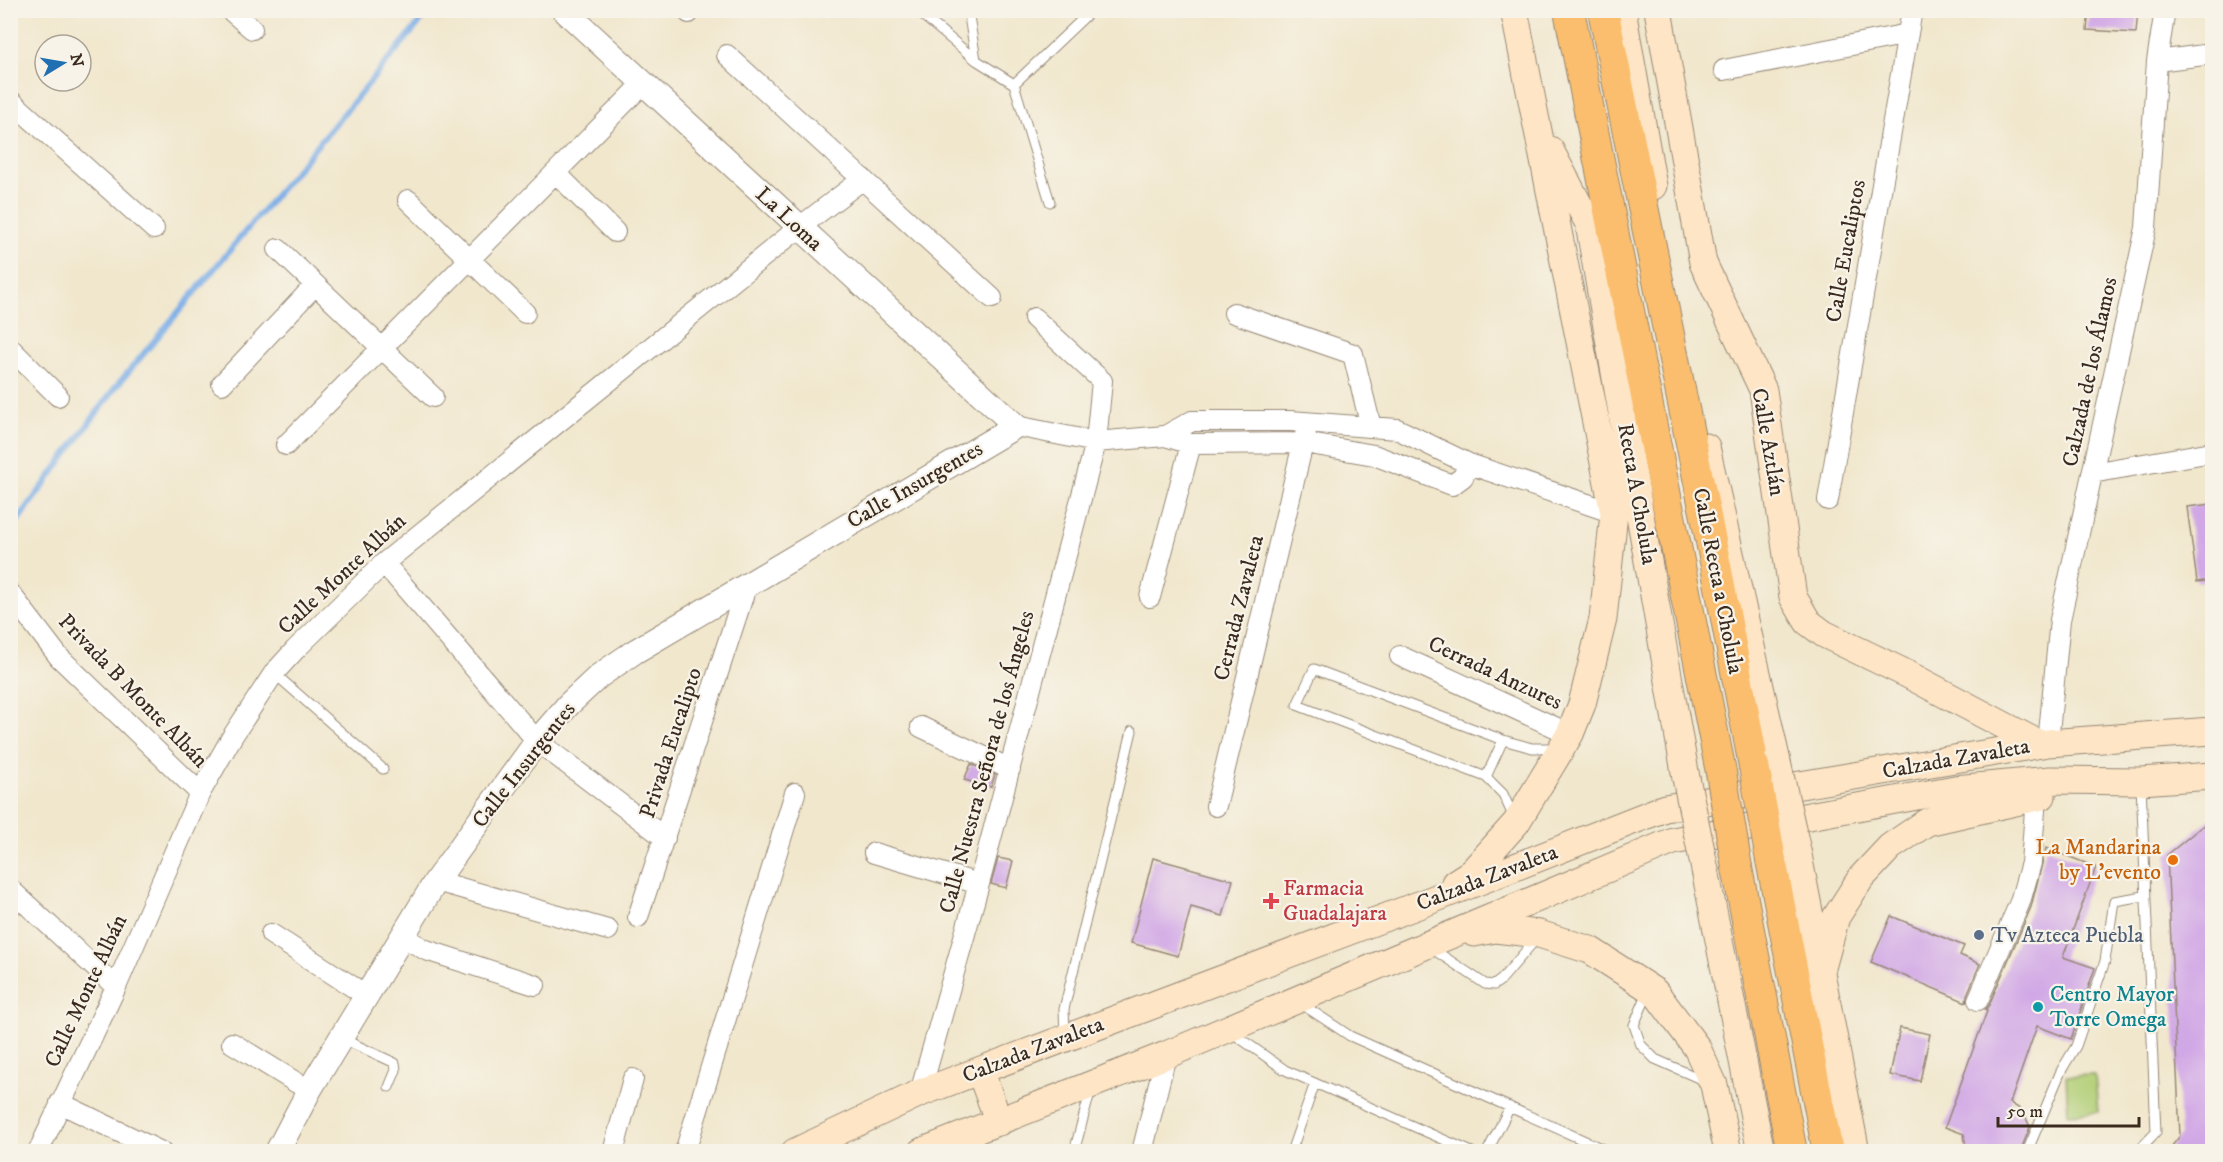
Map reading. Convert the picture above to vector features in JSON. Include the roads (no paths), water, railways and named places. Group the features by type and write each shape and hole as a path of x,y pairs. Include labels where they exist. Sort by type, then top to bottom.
{"main road":[{"path":"1421,904 1472,872 1516,823 1566,741 1582,704 1603,619 1614,513 1514,10"},
{"name":"Calle Recta a Cholula","path":"1569,10 1721,772 1737,868 1792,1152"},
{"name":"Calle Recta a Cholula","path":"1603,10 1716,566 1765,764 1784,857 1828,1152"},
{"path":"1622,10 1652,180 1765,764"},
{"name":"Calle Aztlán","path":"1658,10 1703,263 1763,390 1793,597 1808,621 1824,634 2043,744"},
{"path":"1652,180 1676,108"},
{"name":"Recta A Cholula","path":"1537,125 1589,224 1686,778 1761,1152"},
{"name":"Calzada Zavaleta","path":"795,1152 920,1093 1421,904 1665,808 2043,744 2212,731"},
{"name":"Calzada Zavaleta","path":"921,1152 1227,1030 1673,841 1955,789 2050,780 2138,781 2212,776"},
{"path":"1820,975 1836,917 1861,878 1890,847 1927,822 2036,797 2138,781"},
{"path":"1784,857 1820,975 1856,1152"},
{"path":"1435,941 1495,929 1539,934 1590,950 1650,987 1697,1048 1714,1085 1728,1152"},
{"path":"980,1071 999,1122"}],"street":[{"path":"230,10 252,29"},
{"name":"La Loma","path":"564,10 1016,426"},
{"name":"Calle Eucaliptos","path":"1828,500 1912,10"},
{"name":"Calzada de los Álamos","path":"2043,744 2057,636 2146,228 2157,61 2165,10"},
{"path":"1724,70 1908,34"},
{"path":"2157,61 2212,54"},
{"path":"727,55 992,298"},
{"path":"286,445 643,84"},
{"path":"10,100 154,229"},
{"path":"556,173 615,232"},
{"name":"Calle Monte Albán","path":"38,1152 116,987 200,794 231,737 274,673 384,563 863,179"},
{"path":"408,200 525,313"},
{"path":"278,249 433,397"},
{"path":"222,384 315,285"},
{"path":"1234,313 1353,354 1371,427"},
{"name":"Calle Nuestra Señora de los Ángeles","path":"920,1093 979,884 1096,442 1102,381 1034,318"},
{"path":"10,348 58,396"},
{"path":"1016,426 1096,442 1164,436 1192,422 1308,422 1396,429 1469,464 1614,513"},
{"name":"Cerrada Zavaleta","path":"1216,806 1308,422"},
{"name":"Calle Insurgentes","path":"277,1152 310,1089 436,881 537,741 569,704 599,676 634,652 1016,426"},
{"path":"1164,436 1191,444 1304,442 1374,455 1452,485 1463,477 1469,464"},
{"path":"1150,597 1191,444"},
{"path":"2092,473 2212,452"},
{"path":"384,563 537,741 665,838"},
{"name":"Privada Eucalipto","path":"638,916 747,584"},
{"name":"Privada B Monte Albán","path":"15,600 59,657 200,794"},
{"name":"Cerrada Anzures","path":"1400,656 1566,741"},
{"path":"921,727 1010,769"},
{"path":"686,1152 795,793"},
{"path":"1978,1000 2020,902 2031,863 2036,797"},
{"path":"874,854 979,884"},
{"path":"436,881 608,930"},
{"path":"10,889 116,987"},
{"path":"271,934 367,996"},
{"path":"403,937 426,950 535,985"},
{"path":"232,1043 310,1089"},
{"path":"1142,1152 1166,1055"},
{"path":"613,1152 633,1079"},
{"path":"60,1103 160,1152"}],"lane":[{"path":"916,10 976,60 1014,84 1050,202"},
{"path":"968,10 976,60"},
{"path":"1014,84 1092,10"},
{"path":"1516,823 1503,794 1486,777 1297,705 1314,669 1503,740 1532,748 1566,741"},
{"path":"274,673 383,769"},
{"path":"1065,1037 1064,1009 1132,731"},
{"path":"1486,777 1503,740"},
{"path":"2137,1152 2156,1132 2138,781"},
{"path":"2028,1152 2057,1080 2076,1046 2105,961 2114,901 2144,896"},
{"path":"1435,941 1485,984 1494,985 1501,980 1539,934"},
{"path":"1650,987 1634,1026 1641,1044 1655,1059 1714,1085"},
{"path":"1296,1000 1350,1036 1610,1152"},
{"path":"1227,1030 1285,1070 1472,1152"},
{"path":"341,1038 395,1063 396,1070 388,1087"},
{"path":"1074,1152 1093,1083"},
{"path":"1291,1152 1315,1083"},
{"path":"1487,1152 1510,1107"}],"waterway":[{"path":"10,531 115,388 430,10"}],"place":[{"name":"La Mandarina by L'evento","path":"2173,860"},
{"name":"Farmacia Guadalajara","path":"1271,901"},
{"name":"Tv Azteca Puebla","path":"1979,935"},
{"name":"Centro Mayor Torre Omega","path":"2038,1007"}]}
